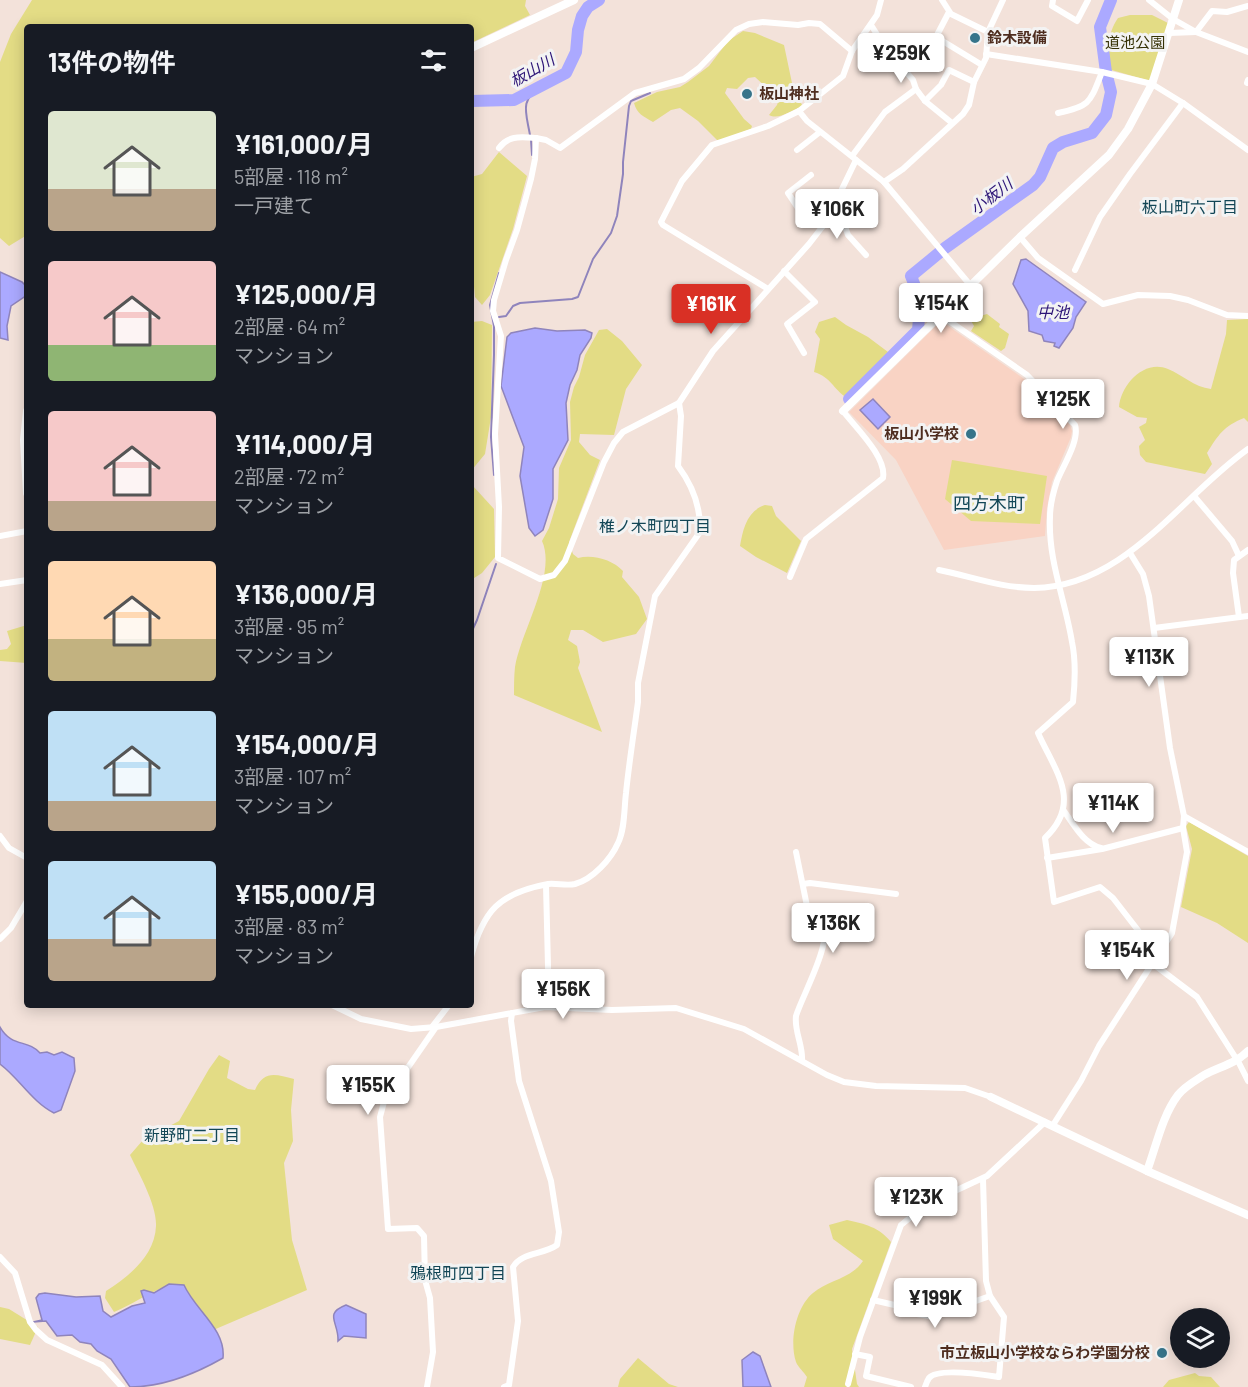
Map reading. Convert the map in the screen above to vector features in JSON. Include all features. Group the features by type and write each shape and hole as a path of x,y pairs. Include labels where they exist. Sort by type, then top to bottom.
{"street":[{"path":"474,47 574,0"},
{"path":"768,289 661,222 682,181 712,145 768,126 799,111 843,76 852,51 871,25 880,8 881,0"},
{"path":"942,0 949,12 988,32"},
{"path":"884,182 903,169 963,114 969,105 974,82 986,54 988,32 1003,0"},
{"path":"1053,0 1052,6 1077,21 1088,0"},
{"path":"1149,0 1196,32 1248,52"},
{"path":"790,577 806,539 883,478 884,471 879,459 843,411 1020,237 1109,155 1128,129 1152,84 1179,0"},
{"path":"1196,32 1212,11 1227,12 1248,6"},
{"path":"936,37 949,12"},
{"path":"499,148 506,140 512,138 536,138 546,140 560,148 635,93 684,79 699,68 736,30 749,24 763,22 820,24 852,51"},
{"path":"871,25 885,47 913,80 916,89 925,101 952,123"},
{"path":"1169,33 1196,32"},
{"path":"903,67 925,46 929,37 936,37 982,65"},
{"path":"986,54 1102,72 1152,84 1183,103 1248,150"},
{"path":"925,101 940,85 949,70 974,82"},
{"path":"1058,113 1080,108 1087,103 1093,95 1102,72"},
{"path":"536,138 531,179 494,300 493,310 501,336 495,434 499,507 498,558 540,579 554,575 565,561 604,462 614,443 623,432 679,403 713,351 822,226 834,205 854,158 885,112 916,89"},
{"path":"1075,270 1100,217 1183,103"},
{"path":"799,111 820,132 884,182 971,286"},
{"path":"797,150 820,132"},
{"path":"811,175 788,193 802,213 822,226"},
{"path":"834,205 840,213 848,235 866,255"},
{"path":"1020,237 1038,258 1103,304 1138,295 1170,296 1188,300 1227,315 1248,316"},
{"path":"784,271 814,302 787,324 804,353"},
{"path":"942,316 1027,375 1077,429 1075,440 1050,504 1049,539 1073,644 1073,702 1038,733 1065,792 1064,811 1057,827 1045,838 1047,858 1054,902 1100,887 1113,898 1158,956"},
{"path":"474,944 477,932 490,912 501,901 515,893 546,885 575,884 587,878 604,864 619,842 637,712 638,683 655,596 700,532 694,491 690,481 678,466 681,416 679,403"},
{"path":"939,570 967,575 996,584 1032,588 1060,586 1100,572 1130,553 1194,496 1219,470 1247,451"},
{"path":"1194,496 1232,541 1239,556"},
{"path":"0,536 24,532"},
{"path":"1239,617 1233,573 1234,560 1248,550"},
{"path":"848,1384 855,1354 873,1300 901,1225 912,1216 957,1190 983,1179 1049,1124 1081,1081 1099,1046 1172,933 1188,852 1146,585 1143,574 1130,553"},
{"path":"0,584 24,580"},
{"path":"1154,628 1248,616"},
{"path":"1064,811 1092,846 1102,849"},
{"path":"1184,816 1248,852"},
{"path":"1047,858 1102,849 1183,828"},
{"path":"0,836 9,848 24,856"},
{"path":"796,852 808,911 820,919 825,927 822,950 796,1016 795,1024 802,1050 802,1060"},
{"path":"803,884 821,884 896,894"},
{"path":"546,885 549,1007"},
{"path":"0,939 11,928 24,906"},
{"path":"1152,963 1197,997 1248,1081"},
{"path":"338,1008 361,1019 411,1029 549,1007 612,1010 668,1007 684,1010 744,1029 827,1075 853,1084 965,1088 991,1097 1147,1172 1248,1215"},
{"path":"427,1387 433,1352 430,1298 425,1280 424,1236 417,1228 388,1229 380,1117 384,1102 447,1008"},
{"path":"504,1387 509,1385 518,1321 513,1267 520,1259 557,1245 559,1232 551,1181 530,1120 517,1070 512,1013"},
{"path":"1147,1172 1169,1111 1179,1094 1206,1074 1237,1060 1248,1051"},
{"path":"925,1387 929,1378 946,1373 979,1373 999,1377 1004,1317 990,1296 986,1281 983,1179"},
{"path":"0,1257 15,1273 30,1322 36,1330 47,1340 102,1365 122,1387"},
{"path":"873,1300 903,1307 911,1313 935,1317 951,1299 973,1302 990,1296"},
{"path":"855,1354 870,1357 866,1376 911,1387"}],"shaded area":[{"name":"板山小学校","path":"941,321 1023,378 1070,425 1071,437 1052,482 1045,536 944,550 896,460 849,412"}],"green space":[{"path":"32,0 526,0 525,6 530,15 474,42 474,24 24,24 24,237 9,246 0,238 0,62 11,34"},
{"name":"道池公園","path":"1130,15 1152,15 1168,23 1150,81 1108,69 1112,30 1118,18"},
{"path":"743,31 755,33 784,45 792,83 801,107 781,116 769,115 779,99 755,77 748,78 737,89 727,88 725,93 752,126 751,129 717,140 698,121 680,108 671,110 653,122 635,107 634,103 657,92 680,87 688,82 709,66 728,41"},
{"path":"499,152 527,176 513,229 490,295 482,305 475,297 474,286 474,176 482,174"},
{"path":"987,314 1009,334 1005,348 1001,351 971,331 974,326 970,319"},
{"path":"835,317 892,355 847,398 828,380 814,372 820,339 815,332 819,322"},
{"path":"1248,319 1248,422 1244,418 1237,421 1218,436 1207,453 1212,464 1205,474 1146,462 1140,455 1139,446 1145,440 1139,427 1146,423 1147,418 1137,417 1119,407 1124,390 1142,371 1159,367 1168,369 1199,386 1211,389 1226,334 1227,320"},
{"path":"482,321 492,325 491,417 485,454 474,467 474,322"},
{"path":"607,329 622,341 642,365 626,389 614,435 580,434 579,442 590,455 600,460 569,542 573,554 578,558 602,559 623,571 622,577 639,597 647,619 636,634 603,642 583,630 571,630 568,640 577,646 580,662 578,668 602,732 514,695 514,685 518,653 542,586 545,554 542,541 549,528 558,499 559,468 571,440 570,402 585,355 599,330"},
{"path":"952,460 1047,476 1040,524 971,521 945,499"},
{"path":"474,487 494,509 495,557 482,573 474,578"},
{"path":"765,505 772,506 776,516 801,541 787,573 740,546 744,527 750,516"},
{"path":"24,626 24,663 0,661 0,650 7,649 11,644 7,631"},
{"path":"1189,822 1248,856 1248,943 1217,923 1181,907 1192,849 1186,826"},
{"path":"219,1055 230,1061 227,1078 248,1089 255,1090 266,1076 294,1079 291,1110 293,1141 284,1163 292,1240 307,1290 211,1331 185,1296 162,1288 114,1312 105,1298 106,1291 131,1272 146,1256 151,1247 156,1226 151,1199 130,1155 143,1140 179,1121"},
{"path":"847,1220 877,1230 891,1242 852,1349 859,1387 804,1387 807,1377 796,1362 793,1344 798,1315 813,1293 846,1276 863,1261 833,1239 829,1225"},
{"path":"0,1307 9,1309 38,1327 30,1345 0,1339"},
{"path":"638,1358 669,1384 678,1387 618,1387 620,1379"},
{"path":"1195,1373 1199,1376 1211,1377 1220,1387 1163,1387 1169,1380"}],"water":[{"name":"中池","path":"1026,259 1086,302 1076,317 1073,328 1059,348 1054,346 1055,343 1044,341 1042,335 1029,331 1028,311 1013,284 1021,260"},
{"path":"0,272 24,284 24,297 11,306 7,326 8,340 0,338"},
{"path":"535,328 557,331 585,330 592,333 580,355 577,370 570,385 566,403 568,440 553,469 553,499 543,530 535,536 529,528 520,476 524,447 501,386 507,337 511,333"},
{"path":"873,399 890,417 878,429 860,410"},
{"path":"0,1027 10,1038 40,1053 47,1052 54,1055 62,1052 74,1058 75,1071 61,1110 54,1113 46,1108 0,1064"},
{"path":"169,1284 184,1285 220,1338 223,1358 167,1382 130,1387 111,1359 97,1351 91,1344 80,1342 72,1335 57,1336 46,1321 33,1322 42,1320 36,1298 39,1294 100,1296 103,1311 111,1317 132,1306 145,1303 141,1291 154,1293"},
{"path":"346,1305 366,1314 366,1338 344,1336 338,1341 334,1315 339,1308"},
{"path":"753,1352 760,1356 771,1387 743,1387 742,1360"}],"waterway":[{"name":"板山川","path":"474,101 514,100 566,73 576,52 582,16 588,7 599,0"},
{"name":"小板川","path":"849,399 918,330 918,303 911,276 945,248 1033,185 1040,177 1053,148 1063,142 1092,133 1106,115 1111,92 1100,27 1111,0"},
{"path":"530,135 526,113 527,102 530,96 542,86"},
{"path":"499,317 506,316 513,306 520,303 578,297 593,259 611,233 617,216 629,106 631,101 650,93"},
{"path":"531,140 532,155"},
{"path":"494,475 491,437 494,326 490,305 499,273"},
{"path":"474,626 496,564"}],"place":[{"name":"鈴木設備","path":"975,38"},
{"name":"板山神社","path":"747,94"},
{"name":"板山小学校","path":"971,434"},
{"name":"市立板山小学校ならわ学園分校","path":"1162,1353"}],"district":[{"name":"板山町六丁目","path":"1190,207"},
{"name":"四方木町","path":"989,504"},
{"name":"椎ノ木町四丁目","path":"655,526"},
{"name":"新野町二丁目","path":"192,1135"},
{"name":"鴉根町四丁目","path":"458,1273"}]}
